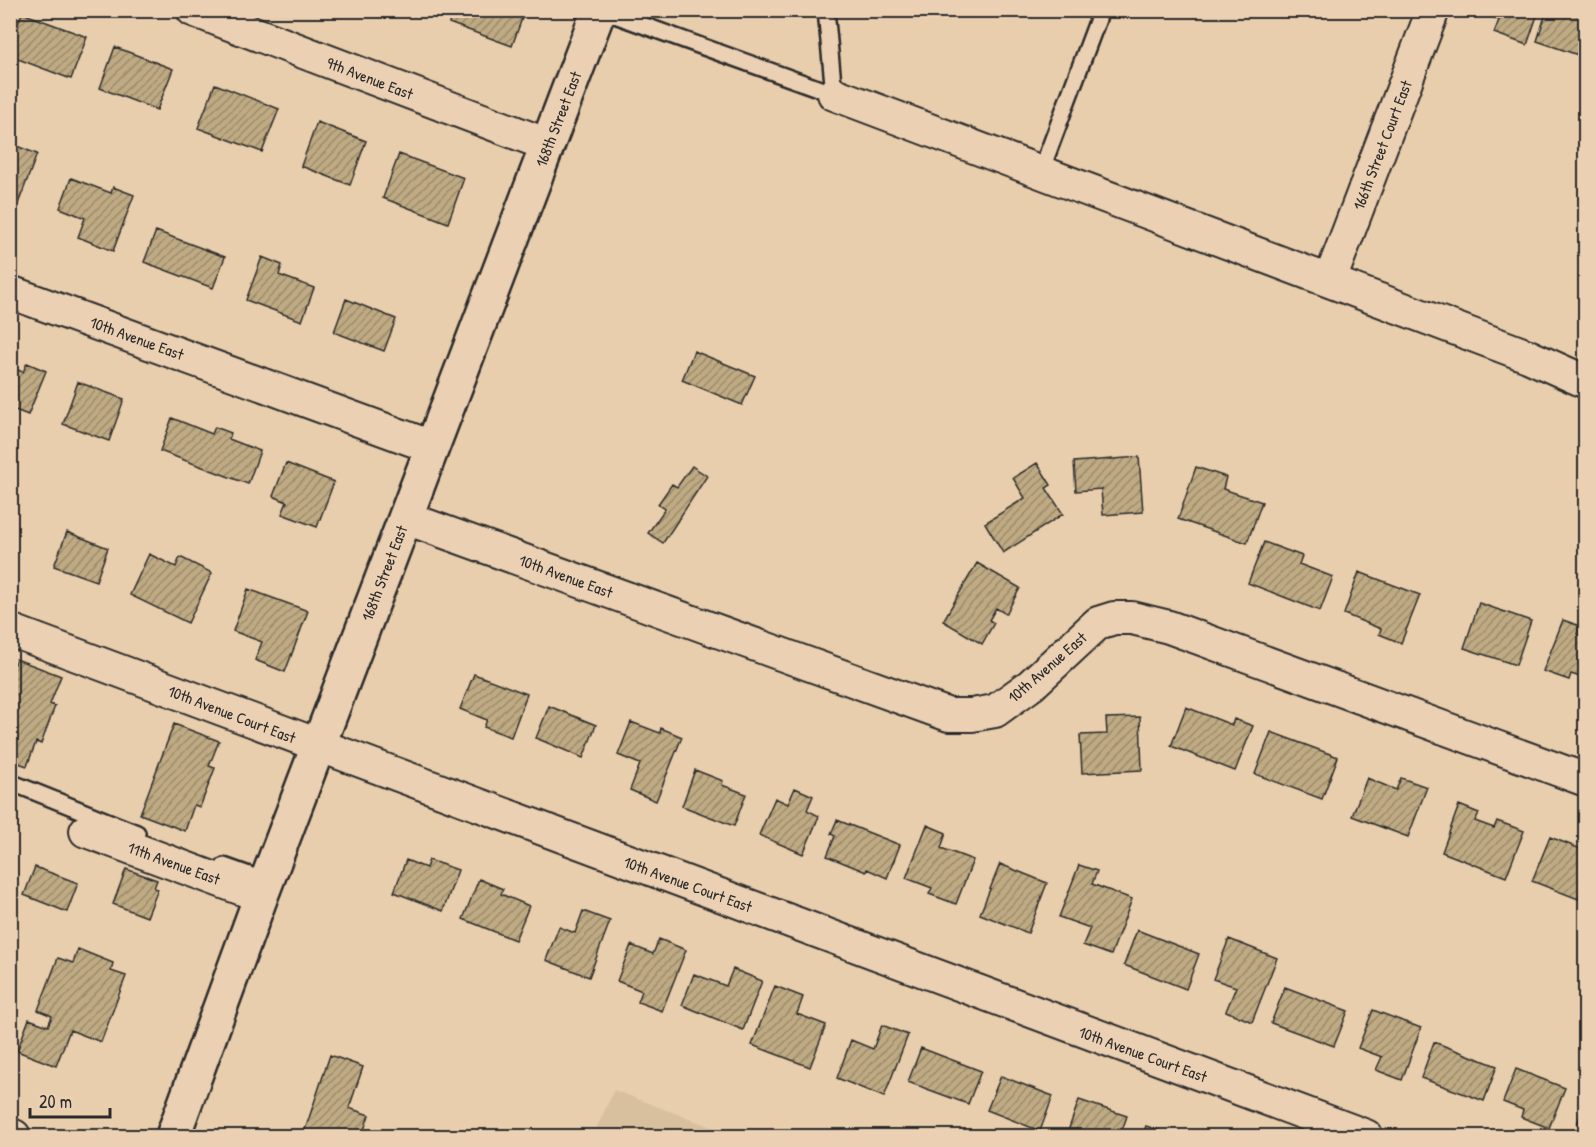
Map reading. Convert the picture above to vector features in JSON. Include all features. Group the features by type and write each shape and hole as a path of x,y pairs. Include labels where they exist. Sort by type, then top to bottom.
{"street":[{"name":"9th Avenue East","path":"193,10 548,145"},
{"name":"168th Street East","path":"173,1137 317,746 600,10"},
{"name":"166th Street Court East","path":"1330,280 1433,10"},
{"path":"834,94 1330,280 1528,356 1586,382"},
{"name":"10th Avenue East","path":"10,292 432,447"},
{"name":"10th Avenue East","path":"406,518 949,715 972,716 995,711 1031,685 1098,623 1114,618 1132,618 1169,627 1586,780"},
{"name":"10th Avenue Court East","path":"10,630 1366,1137"},
{"name":"11th Avenue East","path":"87,831 264,888"}],"lane":[{"path":"600,10 834,94 826,10"},
{"path":"1041,171 1098,19"},
{"path":"10,782 150,838"},
{"path":"213,862 264,888"}],"shaded area":[{"path":"614,1090 735,1136 593,1136"}],"building":[{"path":"454,10 525,10 512,46 449,23"},
{"path":"1477,10 1539,10 1527,45 1494,33 1499,20"},
{"path":"1547,10 1586,10 1586,42 1581,56 1537,41"},
{"path":"22,13 87,37 71,79 10,56 10,45"},
{"path":"115,47 173,69 157,110 100,88"},
{"path":"215,84 279,109 262,152 198,128"},
{"path":"317,122 366,141 350,185 301,166"},
{"path":"14,145 37,154 13,217 10,216 10,155"},
{"path":"399,154 464,178 448,223 383,198"},
{"path":"71,178 111,193 113,187 134,195 113,251 78,237 85,218 60,208"},
{"path":"156,231 225,257 213,288 144,262"},
{"path":"262,257 282,265 279,275 314,288 302,321 246,300"},
{"path":"346,299 396,319 384,351 334,332"},
{"path":"694,351 755,376 742,405 682,380"},
{"path":"27,363 46,371 28,415 10,408 10,367 23,372"},
{"path":"78,382 124,399 109,441 63,424"},
{"path":"172,418 212,434 215,427 231,433 229,439 260,451 248,484 160,451"},
{"path":"1139,457 1143,512 1103,515 1101,489 1076,491 1074,462"},
{"path":"286,463 334,482 317,527 282,514 287,502 273,496"},
{"path":"1037,463 1051,485 1046,488 1063,514 1003,553 985,523 1025,498 1013,478"},
{"path":"692,466 707,476 663,543 648,533 665,509 658,504 672,484 677,487"},
{"path":"1196,467 1226,477 1223,489 1262,502 1247,543 1178,519"},
{"path":"67,532 108,548 96,581 54,566"},
{"path":"1264,542 1302,556 1299,564 1333,577 1320,611 1248,583"},
{"path":"149,554 176,567 180,557 212,573 188,623 130,595"},
{"path":"977,563 1020,588 1006,614 996,608 989,620 994,623 982,644 943,621"},
{"path":"1359,572 1420,595 1401,643 1379,634 1381,629 1344,614"},
{"path":"248,589 308,611 285,672 255,660 262,642 233,631"},
{"path":"1479,603 1531,621 1516,665 1464,648"},
{"path":"1563,620 1580,626 1577,634 1586,637 1586,679 1571,674 1569,680 1543,671"},
{"path":"16,659 61,676 50,704 55,706 41,744 36,742 27,766 10,760 10,674"},
{"path":"474,674 527,694 511,737 484,727 487,720 460,709"},
{"path":"549,706 596,725 583,758 536,738"},
{"path":"1186,707 1232,725 1234,719 1253,726 1235,771 1171,746"},
{"path":"1140,717 1142,770 1082,773 1080,735 1107,734 1106,718"},
{"path":"631,722 660,733 661,728 682,737 656,801 630,790 640,764 618,755"},
{"path":"174,724 219,741 209,766 215,768 200,807 194,805 185,831 140,814"},
{"path":"1271,732 1338,757 1322,799 1255,774"},
{"path":"695,770 723,781 722,785 746,794 734,826 682,806"},
{"path":"1367,778 1396,790 1401,778 1427,787 1408,837 1352,816"},
{"path":"795,788 813,796 807,810 819,816 803,854 759,835 775,798 788,804"},
{"path":"1459,805 1479,813 1475,821 1494,828 1497,821 1524,831 1506,877 1442,852"},
{"path":"837,820 900,845 887,878 827,856 835,836 831,834"},
{"path":"927,825 946,833 941,848 973,860 956,904 929,894 932,888 906,878"},
{"path":"1550,837 1586,851 1586,902 1532,881"},
{"path":"406,860 426,868 429,860 458,870 443,911 394,892"},
{"path":"1000,864 1047,883 1028,933 980,914"},
{"path":"1079,865 1097,871 1092,884 1132,899 1111,955 1083,945 1090,928 1059,917"},
{"path":"35,867 78,883 67,912 24,895"},
{"path":"126,869 157,880 154,888 158,889 147,917 113,904"},
{"path":"479,879 503,889 501,894 529,906 515,940 463,919"},
{"path":"583,911 610,921 589,977 546,960 559,927 575,933"},
{"path":"1137,930 1199,954 1186,989 1124,965"},
{"path":"659,939 686,950 662,1011 638,1002 642,991 617,981 631,945 653,954"},
{"path":"1229,939 1277,958 1252,1022 1226,1011 1236,987 1213,979"},
{"path":"78,949 113,963 111,971 126,976 101,1042 70,1030 56,1066 17,1051 29,1019 48,1026 52,1016 38,1010 58,958 73,963"},
{"path":"733,969 762,981 743,1030 682,1005 694,974 726,986"},
{"path":"775,986 803,997 797,1014 826,1025 810,1067 752,1045"},
{"path":"1285,987 1348,1011 1334,1046 1271,1023"},
{"path":"1373,1010 1421,1028 1402,1080 1376,1070 1382,1057 1358,1048"},
{"path":"882,1025 908,1035 884,1097 837,1078 851,1040 873,1049"},
{"path":"1434,1042 1497,1066 1484,1101 1421,1078"},
{"path":"921,1048 981,1071 968,1104 908,1082"},
{"path":"330,1055 363,1067 349,1108 369,1115 362,1136 341,1133 340,1136 303,1136"},
{"path":"1516,1069 1565,1088 1549,1128 1521,1117 1523,1110 1503,1102"},
{"path":"1001,1076 1053,1096 1040,1131 987,1110"},
{"path":"1079,1100 1127,1116 1120,1136 1067,1134"},
{"path":"1586,1101 1586,1127 1577,1124"},
{"path":"1146,1126 1176,1136 1142,1136"}]}
